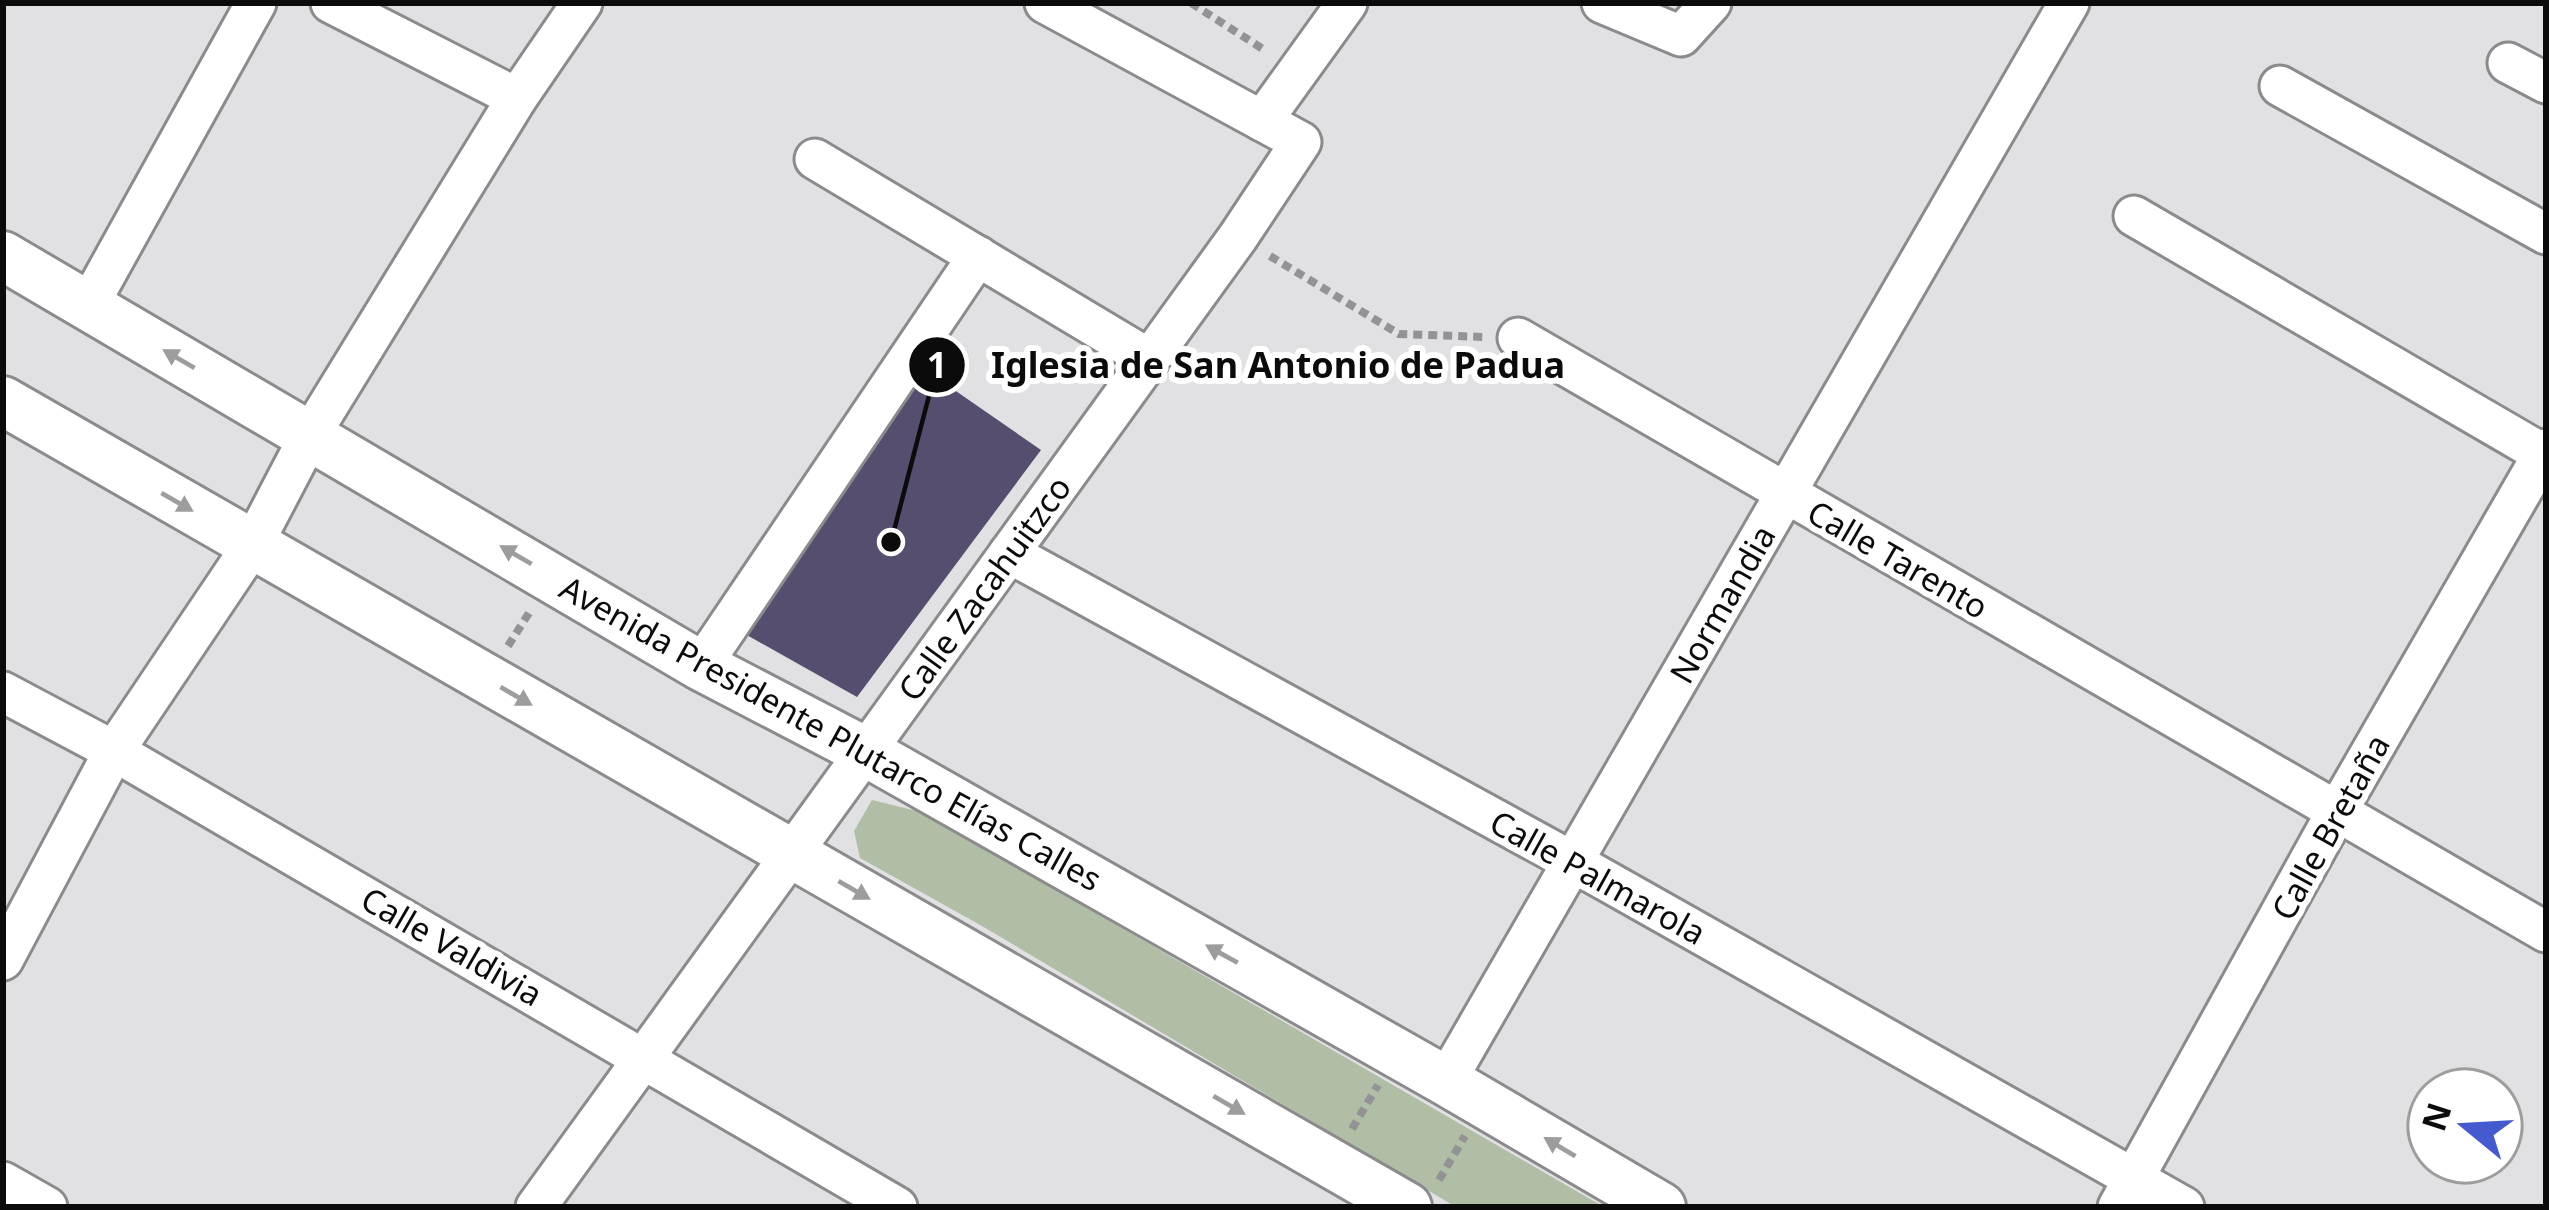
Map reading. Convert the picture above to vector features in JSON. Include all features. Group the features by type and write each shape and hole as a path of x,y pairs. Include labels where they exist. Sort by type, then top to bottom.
{"main road":[{"name":"Avenida Presidente Plutarco Elías Calles","path":"3,256 701,666 866,752 1661,1207"},
{"path":"3,401 1397,1200"}],"street":[{"path":"88,306 256,3"},
{"path":"331,3 517,98"},
{"path":"3,960 114,751 252,546 310,435 517,98 582,3"},
{"path":"1045,3 1262,122 1347,3"},
{"path":"1602,3 1681,36 1711,3"},
{"name":"Normandia","path":"1466,1092 1573,862 2069,3"},
{"path":"2508,63 2546,83"},
{"path":"2280,86 2546,233"},
{"name":"Calle Zacahuitzco","path":"536,1207 1238,237 1301,142 1262,122"},
{"path":"815,159 1150,359"},
{"path":"2134,216 2544,452"},
{"path":"701,666 978,256"},
{"name":"Calle Tarento","path":"1518,338 2546,932"},
{"name":"Calle Bretaña","path":"2126,1193 2336,813 2544,452"},
{"name":"Calle Palmarola","path":"1009,553 1573,862 2126,1193 2184,1207"},
{"name":"Calle Valdivia","path":"3,692 114,751 897,1207"},
{"path":"3,1182 47,1207"}],"path":[{"path":"1191,3 1298,71"},
{"path":"1238,237 1399,334 1518,338"},
{"path":"488,680 551,576"},
{"path":"1333,1164 1397,1053"},
{"path":"1397,1200 1466,1092"}],"green space":[{"path":"872,800 921,812 1604,1207 1456,1207 860,858 854,831"}],"building":[{"path":"924,369 1041,450 857,697 745,634 882,438"}],"place":[{"name":"Iglesia de San Antonio de Padua","path":"891,542"}]}
